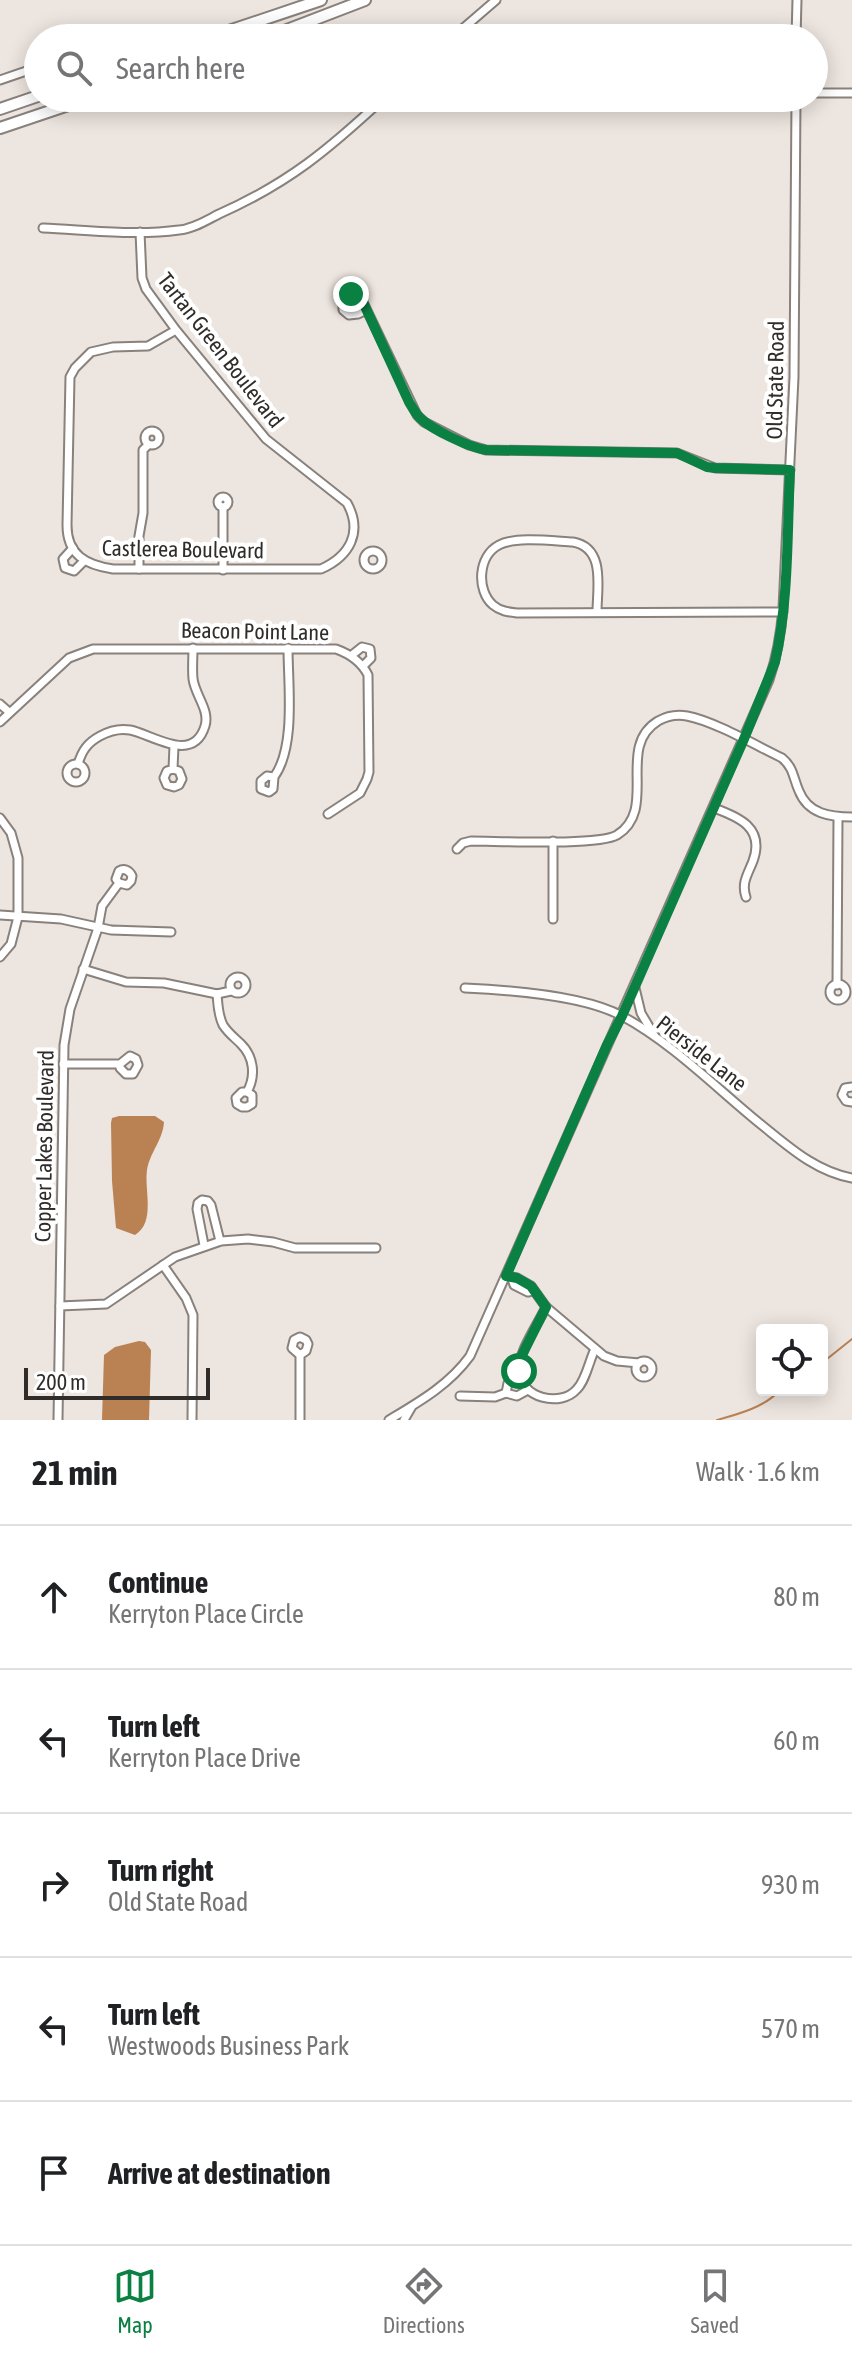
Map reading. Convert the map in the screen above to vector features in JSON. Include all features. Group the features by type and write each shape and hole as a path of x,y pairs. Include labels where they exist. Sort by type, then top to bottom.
{"highway":[{"path":"250,24 321,0"},
{"path":"302,24 365,0"},
{"path":"0,109 24,101"},
{"path":"0,128 47,112"}],"street":[{"path":"468,24 496,0"},
{"path":"796,24 797,0"},
{"path":"0,80 24,72"},
{"path":"828,93 852,93"},
{"path":"43,228 140,232 186,229 257,197 323,154 369,112"},
{"name":"Old State Road","path":"389,1420 440,1388 462,1367 478,1340 509,1277 775,662 783,612 794,377 796,112"},
{"name":"Tartan Green Boulevard","path":"140,232 142,278 146,289 266,439 347,503 354,519 349,549"},
{"path":"366,310 417,415 424,422 476,448 677,453 707,467 790,470"},
{"name":"Castlerea Boulevard","path":"176,330 148,346 113,347 91,352 70,377 67,525 73,548 84,561 95,567 223,570 321,569 335,562 349,549"},
{"path":"139,569 143,450 148,445"},
{"path":"223,507 223,570"},
{"path":"597,612 596,559 583,544 511,542 496,547 485,559 483,589 490,601 501,610 517,613 783,612"},
{"path":"73,548 63,559 65,568 74,571 84,561"},
{"path":"349,549 366,556"},
{"path":"328,814 360,793 369,772 369,682 363,666 371,658 370,649 362,647 352,655"},
{"path":"78,764 86,745 108,731 134,731 174,746 193,742 205,728 205,713 193,678 193,648"},
{"path":"274,777 284,759 288,738 288,648"},
{"name":"Beacon Point Lane","path":"0,722 69,658 86,650 336,649 352,655 363,666"},
{"path":"0,704 9,712"},
{"path":"457,849 471,841 603,840 617,834 634,816 638,799 638,749 645,734 665,718 684,715 744,739 788,763 798,791 819,813 852,817"},
{"path":"645,717 653,725"},
{"path":"173,769 174,746"},
{"path":"714,808 741,819 753,834 756,851 743,884 746,897"},
{"path":"837,985 838,817"},
{"path":"0,818 17,848 18,917 11,944 0,957"},
{"path":"553,841 553,919"},
{"name":"Copper Lakes Boulevard","path":"58,1420 66,1027 98,928 102,906 119,883"},
{"path":"0,915 61,919 98,928 171,932"},
{"path":"83,969 126,982 164,983 217,994 231,991"},
{"path":"635,987 641,1013 655,1037"},
{"name":"Pierside Lane","path":"465,988 539,994 599,1007 622,1016 655,1037 795,1152 831,1172 852,1178"},
{"path":"217,994 219,1013 225,1028 246,1050 252,1065 252,1080 247,1092"},
{"path":"63,1064 120,1064"},
{"path":"852,1087 845,1088 842,1095 846,1101 852,1102"},
{"path":"204,1245 197,1209 202,1200 211,1205 220,1241"},
{"path":"60,1306 106,1304 175,1257 220,1241 248,1239 295,1248 376,1248"},
{"path":"163,1265 186,1298 193,1315 192,1420"},
{"path":"509,1277 531,1286 546,1307 595,1349 611,1359 639,1363"},
{"path":"546,1307 519,1365 520,1377 528,1390 535,1395 557,1399 576,1392 595,1349"},
{"path":"300,1355 300,1420"},
{"path":"506,1393 508,1383 520,1377"},
{"path":"460,1396 495,1397 506,1393 517,1396 528,1390"},
{"path":"404,1420 412,1406"}],"shaded area":[{"path":"155,1116 164,1122 147,1170 145,1222 135,1235 116,1228 111,1123 112,1118"},
{"path":"145,1342 151,1350 149,1420 102,1420 104,1355 115,1347"}],"waterway":[{"path":"828,1358 852,1339"},
{"path":"717,1420 743,1412 774,1396"}],"route":[{"path":"351,294 362,300 417,415 424,422 475,448 677,453 707,467 790,470 781,636 775,662 714,808 506,1276 531,1286 546,1307 522,1355 519,1371"}]}
